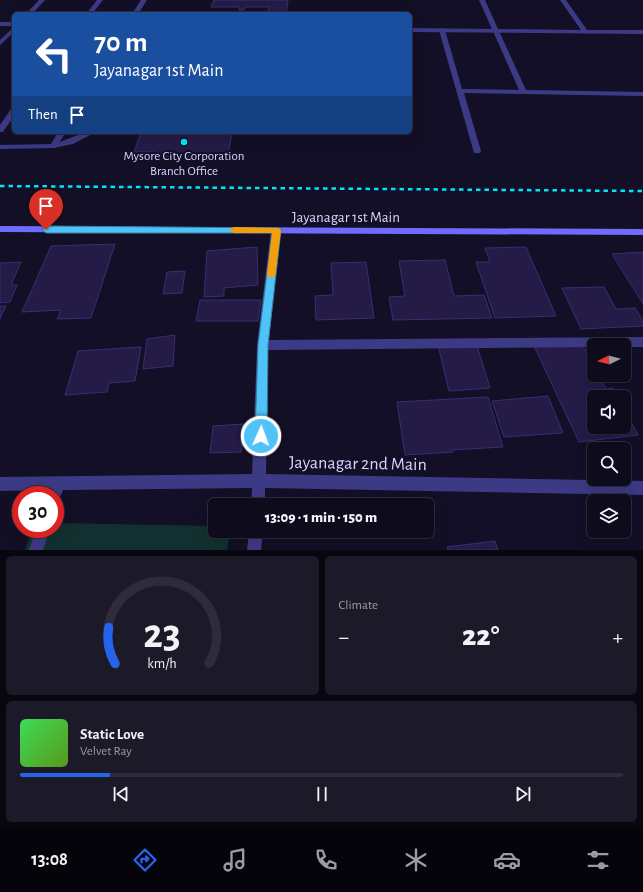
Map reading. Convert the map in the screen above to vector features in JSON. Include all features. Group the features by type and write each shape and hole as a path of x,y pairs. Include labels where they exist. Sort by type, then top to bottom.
{"street":[{"path":"31,12 42,0"},
{"path":"91,12 100,0"},
{"path":"136,12 144,0"},
{"path":"482,0 523,92"},
{"path":"564,0 586,32"},
{"path":"0,24 12,24"},
{"path":"412,30 643,32"},
{"path":"442,30 477,151"},
{"path":"0,43 12,31"},
{"path":"460,91 643,94"},
{"path":"0,130 12,114"},
{"path":"53,146 61,134"},
{"path":"0,148 53,146 70,142 88,134"},
{"name":"Jayanagar 1st Main","path":"0,229 643,232"},
{"path":"259,498 263,345 276,230"},
{"path":"263,345 643,342"},
{"name":"Jayanagar 2nd Main","path":"64,489 260,480 643,488"},
{"name":"Jayanagar 2nd Main","path":"0,484 22,486"},
{"path":"36,550 40,538"},
{"path":"254,550 255,538"}],"green space":[{"path":"64,523 208,526 208,538 229,538 227,550 25,550 29,538 64,538"}],"building":[{"path":"214,0 288,0 286,12 268,12 269,7 245,7 244,10 239,10 240,7 211,7"},
{"name":"Mysore City Corporation Branch Office","path":"140,134 232,134 228,156 154,157 155,152 134,152"},
{"path":"115,244 91,318 57,319 61,310 22,312 51,246"},
{"path":"257,247 258,285 224,288 224,296 204,297 207,251"},
{"path":"526,247 556,316 495,318 476,262 490,262 485,248"},
{"path":"643,252 643,304 612,254"},
{"path":"445,260 454,296 484,295 492,318 393,320 389,297 405,296 399,261"},
{"path":"21,262 11,285 17,285 10,302 0,303 0,263"},
{"path":"366,262 374,318 316,320 315,296 333,295 331,263"},
{"path":"185,271 182,293 163,294 167,272"},
{"path":"604,287 616,309 635,308 643,321 643,326 581,329 562,288"},
{"path":"200,300 261,300 258,321 196,321"},
{"path":"0,306 6,306 0,319"},
{"path":"175,335 173,366 143,369 147,339"},
{"path":"475,339 490,388 449,391 437,341"},
{"path":"580,341 587,354 587,382 602,382 606,389 613,388 614,390 587,390 587,434 631,434 631,422 638,435 579,442 534,346"},
{"path":"141,347 135,381 109,383 107,392 65,395 78,351"},
{"path":"548,396 563,433 504,437 492,401"},
{"path":"488,397 503,447 405,455 397,402"},
{"path":"243,424 241,452 210,453 213,426"},
{"path":"495,541 498,550 448,550 447,547"}],"railway":[{"path":"0,186 643,191"}],"slow traffic":[{"path":"234,230 276,230 271,274"}],"place":[{"name":"Mysore City Corporation Branch Office","path":"184,142"}],"route":[{"path":"46,230 276,230 263,345 261,436"}]}
